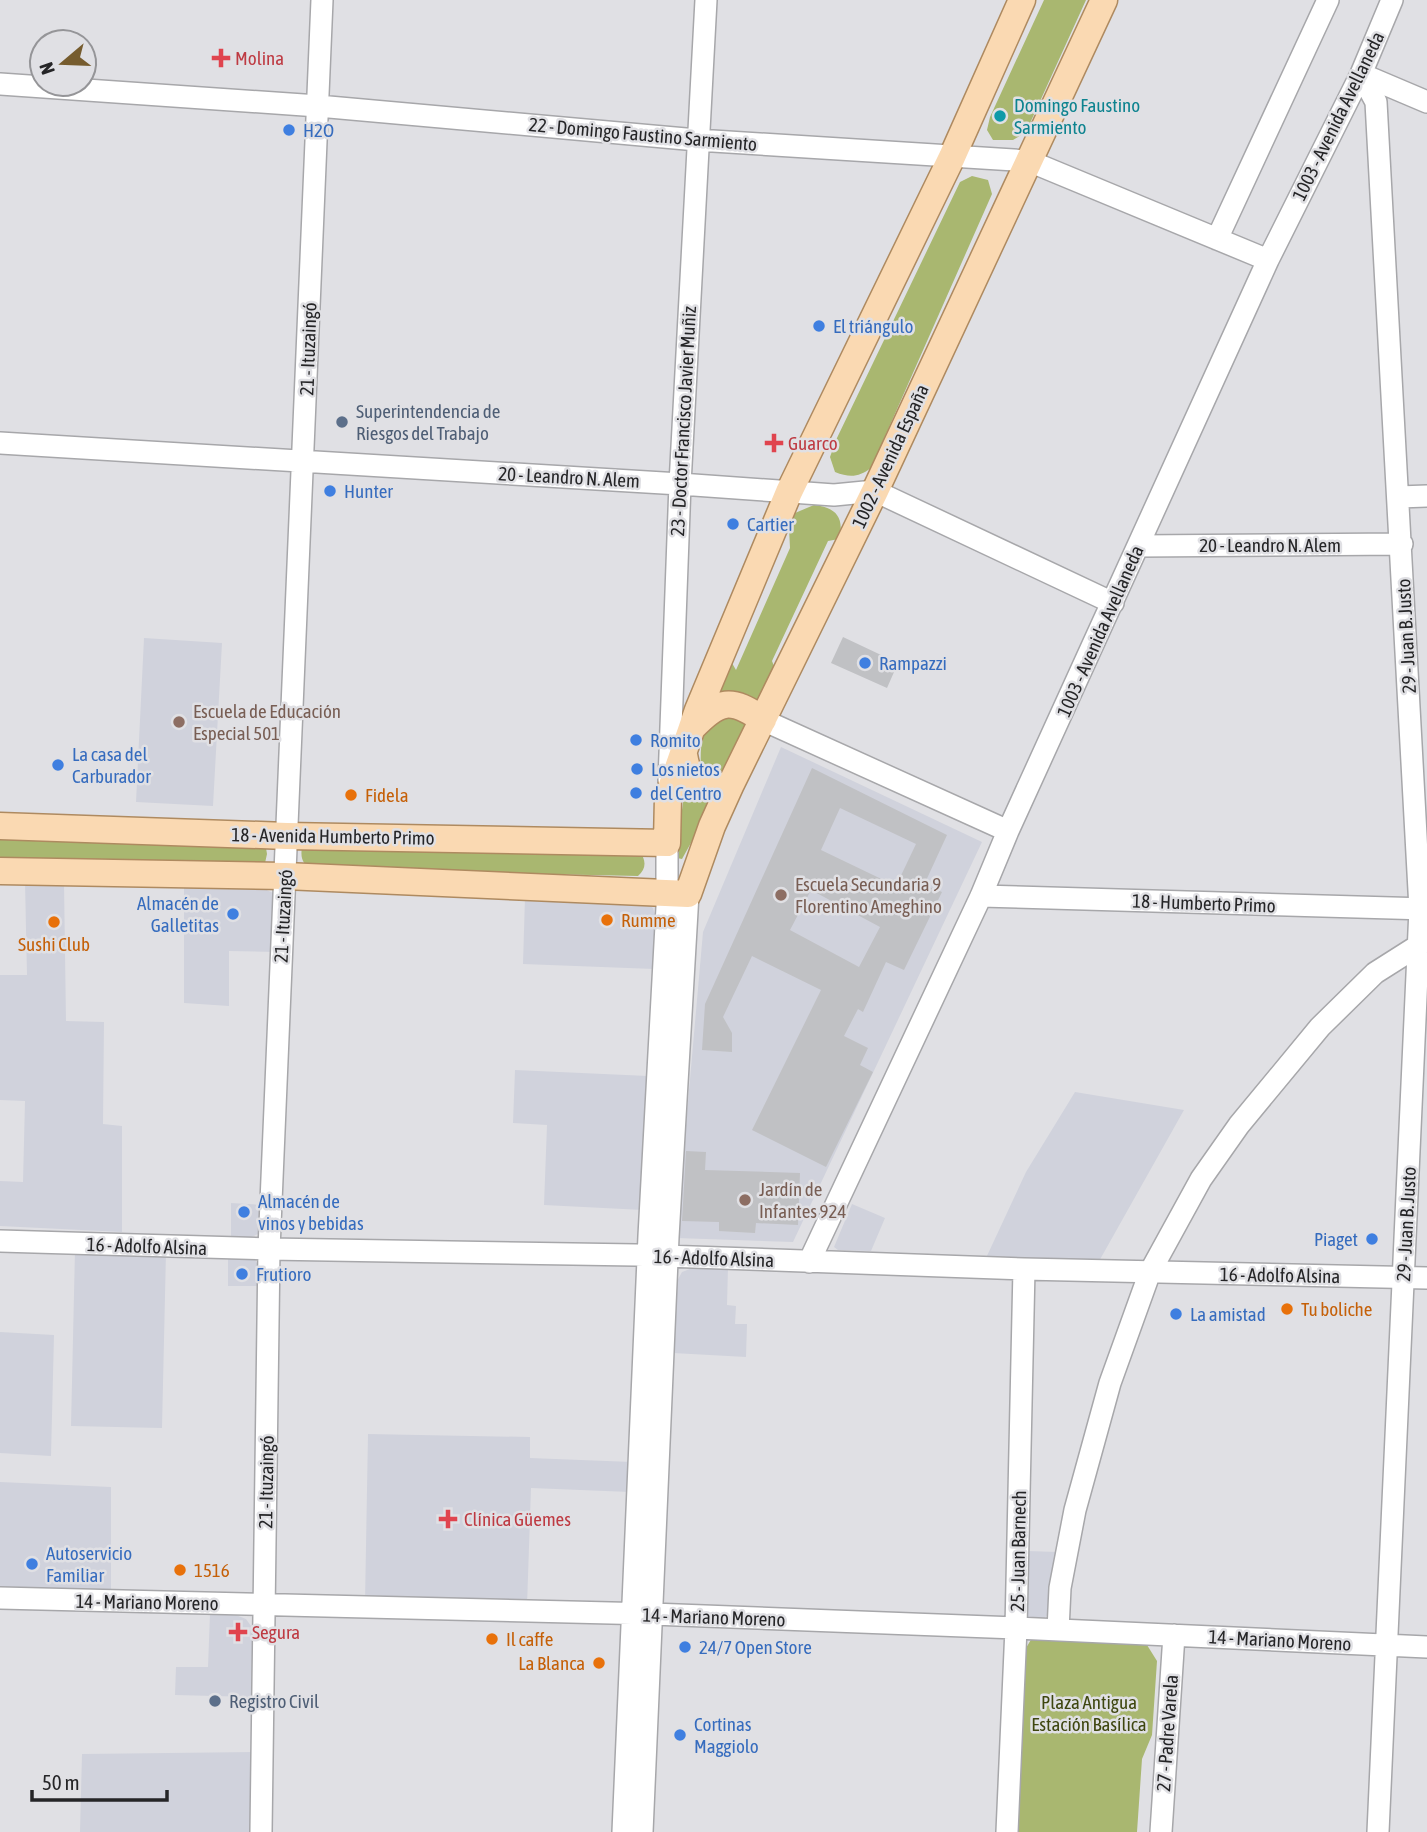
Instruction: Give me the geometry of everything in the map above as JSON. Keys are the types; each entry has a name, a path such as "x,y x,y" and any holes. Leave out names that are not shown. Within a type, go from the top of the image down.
{"main road":[{"path":"668,797 692,728 789,492 952,157 1022,0"},
{"name":"1002 - Avenida España","path":"677,893 874,491 1104,0"},
{"path":"692,728 709,710 721,704 739,707 763,720"},
{"path":"684,755 687,772 698,784 715,789 731,783"},
{"name":"23 - Doctor Francisco Javier Muñiz","path":"667,843 668,797"},
{"name":"18 - Avenida Humberto Primo","path":"0,826 287,836 667,843"},
{"path":"0,871 285,876 677,893"}],"street":[{"name":"21 - Ituzaingó","path":"261,1832 269,1249 322,0"},
{"name":"23 - Doctor Francisco Javier Muñiz","path":"668,797 680,484 706,0"},
{"path":"1217,239 1328,0"},
{"name":"1003 - Avenida Avellaneda","path":"809,1262 981,897 1008,831 1268,260 1361,74 1392,0"},
{"path":"1361,74 1427,102"},
{"name":"29 - Juan B. Justo","path":"1361,74 1376,102 1424,909 1385,1645 1378,1832"},
{"name":"22 - Domingo Faustino Sarmiento","path":"0,84 318,106 697,140 1029,161 1268,260"},
{"name":"20 - Leandro N. Alem","path":"0,443 834,495 874,491"},
{"path":"874,491 1113,603"},
{"path":"1399,498 1427,496"},
{"name":"20 - Leandro N. Alem","path":"1138,546 1402,544"},
{"path":"763,720 1008,831"},
{"path":"623,1832 642,1614 677,893 667,843"},
{"name":"18 - Humberto Primo","path":"981,897 1424,909"},
{"path":"1058,1630 1060,1588 1075,1510 1110,1383 1150,1272 1201,1179 1239,1125 1320,1027 1375,973 1423,942"},
{"name":"16 - Adolfo Alsina","path":"0,1241 1427,1278"},
{"name":"25 - Juan Barnech","path":"1007,1832 1016,1628 1024,1269"},
{"name":"14 - Mariano Moreno","path":"0,1598 642,1614 1427,1647"},
{"path":"642,1614 642,1832"},
{"name":"27 - Padre Varela","path":"1161,1832 1174,1635"}],"shaded area":[{"name":"Escuela de Educación Especial 501","path":"144,638 222,643 213,806 136,802"},
{"path":"781,747 982,842 793,1242 676,1238 703,932"},
{"path":"25,882 64,883 66,1021 104,1022 103,1124 122,1126 122,1232 0,1226 0,1181 23,1182 25,1101 0,1100 0,975 27,975"},
{"path":"184,885 258,886 273,893 276,899 276,952 229,951 229,1006 184,1003"},
{"path":"525,897 645,902 653,908 656,919 654,969 523,964"},
{"path":"515,1070 648,1076 643,1210 544,1205 547,1125 513,1123"},
{"path":"1075,1092 1184,1110 1098,1263 986,1258 1026,1172"},
{"path":"231,1203 264,1205 262,1229 258,1234 249,1238 231,1239"},
{"path":"852,1204 885,1218 871,1251 838,1250 834,1247"},
{"path":"75,1250 166,1252 162,1428 71,1426"},
{"path":"228,1257 253,1257 260,1268 260,1286 228,1286"},
{"path":"695,1267 728,1268 727,1305 736,1306 735,1324 747,1324 746,1357 673,1353 676,1283 682,1272"},
{"path":"0,1332 54,1335 51,1456 0,1453"},
{"name":"Clínica Güemes","path":"368,1434 530,1437 530,1458 632,1462 630,1492 531,1488 527,1606 365,1602"},
{"path":"0,1482 111,1487 111,1596 0,1592"},
{"path":"1026,1551 1059,1552 1051,1612 1042,1620 1028,1619 1024,1613"},
{"path":"210,1614 236,1615 246,1619 251,1626 254,1633 253,1697 175,1695 176,1667 208,1667"},
{"path":"254,1752 254,1832 80,1832 82,1754"}],"green space":[{"path":"1044,0 1086,0 1026,132 1013,140 993,140 987,130 990,117"},
{"path":"972,176 988,180 992,194 871,468 854,476 835,472 830,457 836,440 960,182"},
{"path":"814,505 828,508 837,514 841,531 839,539 828,541 772,661 779,679 765,703 710,700 729,658 736,670 790,548 789,528 795,513"},
{"path":"741,716 750,729 726,779 708,776 701,769 701,755 703,737 711,719"},
{"path":"686,782 716,798 682,859 677,858 676,852"},
{"path":"0,833 266,848 267,854 265,863 0,862"},
{"path":"302,847 639,850 644,864 638,876 315,869 303,861"},
{"name":"Plaza Antigua Estación Basílica","path":"1032,1638 1147,1645 1157,1661 1152,1735 1142,1759 1137,1832 1018,1832 1026,1648"}],"building":[{"name":"Rampazzi","path":"843,637 898,663 887,688 831,663"},
{"path":"812,768 947,835 924,885 942,892 904,970 886,962 863,1012 858,1009 844,1036 868,1048 860,1065 873,1072 826,1167 752,1130 821,990 752,956 723,1017 732,1033 732,1052 702,1050 705,1004","holes":["840,808 916,844 896,886 821,850","811,890 880,927 859,967 790,930"]},
{"path":"686,1151 706,1152 705,1170 800,1173 798,1225 756,1223 755,1233 719,1231 719,1222 682,1221"}],"place":[{"name":"Molina","path":"221,58"},
{"name":"Domingo Faustino Sarmiento","path":"1000,116"},
{"name":"H2O","path":"289,130"},
{"name":"El triángulo","path":"819,326"},
{"name":"Superintendencia de Riesgos del Trabajo","path":"342,422"},
{"name":"Guarco","path":"774,443"},
{"name":"Hunter","path":"330,491"},
{"name":"Cartier","path":"733,524"},
{"name":"Rampazzi","path":"865,663"},
{"name":"Escuela de Educación Especial 501","path":"179,722"},
{"name":"Romito","path":"636,740"},
{"name":"La casa del Carburador","path":"58,765"},
{"name":"Los nietos","path":"637,769"},
{"name":"del Centro","path":"636,793"},
{"name":"Fidela","path":"351,795"},
{"name":"Escuela Secundaria 9 Florentino Ameghino","path":"781,895"},
{"name":"Almacén de Galletitas","path":"233,914"},
{"name":"Rumme","path":"607,920"},
{"name":"Sushi Club","path":"54,922"},
{"name":"Jardín de Infantes 924","path":"745,1200"},
{"name":"Almacén de vinos y bebidas","path":"244,1212"},
{"name":"Piaget","path":"1372,1239"},
{"name":"Frutioro","path":"242,1274"},
{"name":"Tu boliche","path":"1287,1309"},
{"name":"La amistad","path":"1176,1314"},
{"name":"Clínica Güemes","path":"448,1519"},
{"name":"Autoservicio Familiar","path":"32,1564"},
{"name":"1516","path":"180,1570"},
{"name":"Segura","path":"238,1632"},
{"name":"Il caffe","path":"492,1639"},
{"name":"24/7 Open Store","path":"685,1647"},
{"name":"La Blanca","path":"599,1663"},
{"name":"Registro Civil","path":"215,1701"},
{"name":"Cortinas Maggiolo","path":"680,1735"}]}
